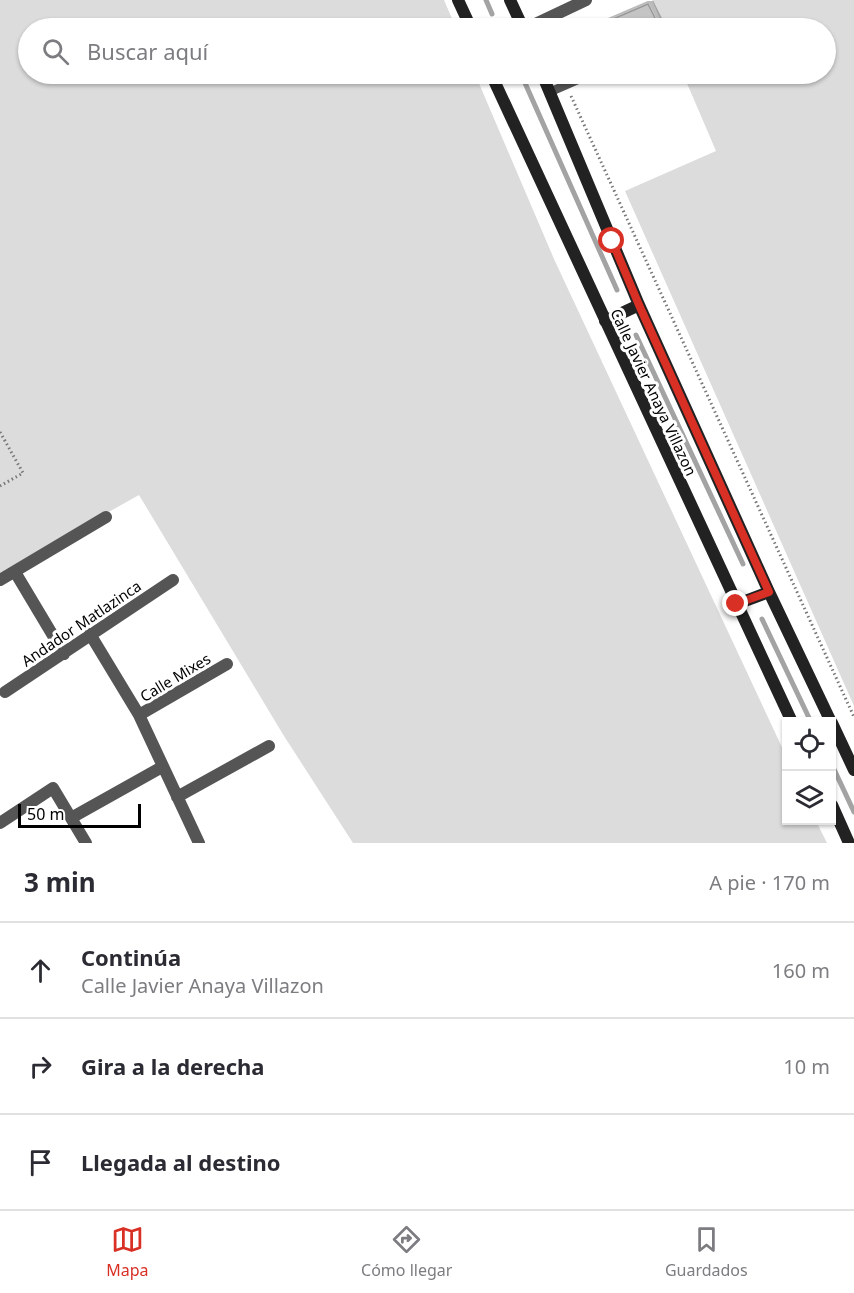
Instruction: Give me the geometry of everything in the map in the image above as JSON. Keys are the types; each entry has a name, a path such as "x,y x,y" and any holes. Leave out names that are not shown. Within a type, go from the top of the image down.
{"street":[{"path":"458,0 466,18"},
{"path":"510,0 520,18"},
{"path":"547,18 586,0"},
{"name":"Calle Javier Anaya Villazon","path":"496,84 790,717"},
{"name":"Calle Javier Anaya Villazon","path":"546,84 639,305 769,592 829,717"},
{"path":"605,321 639,305"},
{"path":"0,580 106,517"},
{"path":"15,572 64,654"},
{"name":"Andador Matlazinca","path":"5,692 173,580"},
{"path":"736,604 769,592"},
{"path":"90,634 139,715 199,843"},
{"name":"Calle Mixes","path":"139,715 226,664"},
{"name":"Calle Javier Anaya Villazon","path":"836,732 854,770"},
{"path":"177,797 269,746"},
{"path":"71,818 162,767"},
{"path":"0,823 54,788 86,843"},
{"path":"836,816 849,843"}],"lane":[{"path":"550,92 566,84"}],"path":[{"path":"566,84 854,717"},
{"path":"0,432 23,473 0,486"}],"shaded area":[{"path":"0,0 444,0 452,18 18,18 18,84 479,84 554,259 782,747 782,825 818,825 827,843 353,843 284,736 139,495 0,573"},
{"path":"652,0 854,0 854,706 625,191 716,151 687,84 836,84 836,18 660,18"}],"building":[{"path":"648,4 655,18 615,18"}],"waterway":[{"path":"486,0 492,14"},
{"path":"525,84 617,290"},
{"path":"636,335 743,564"},
{"path":"762,619 809,717"},
{"path":"835,771 854,812"}],"route":[{"path":"612,241 769,592 736,604"}]}
